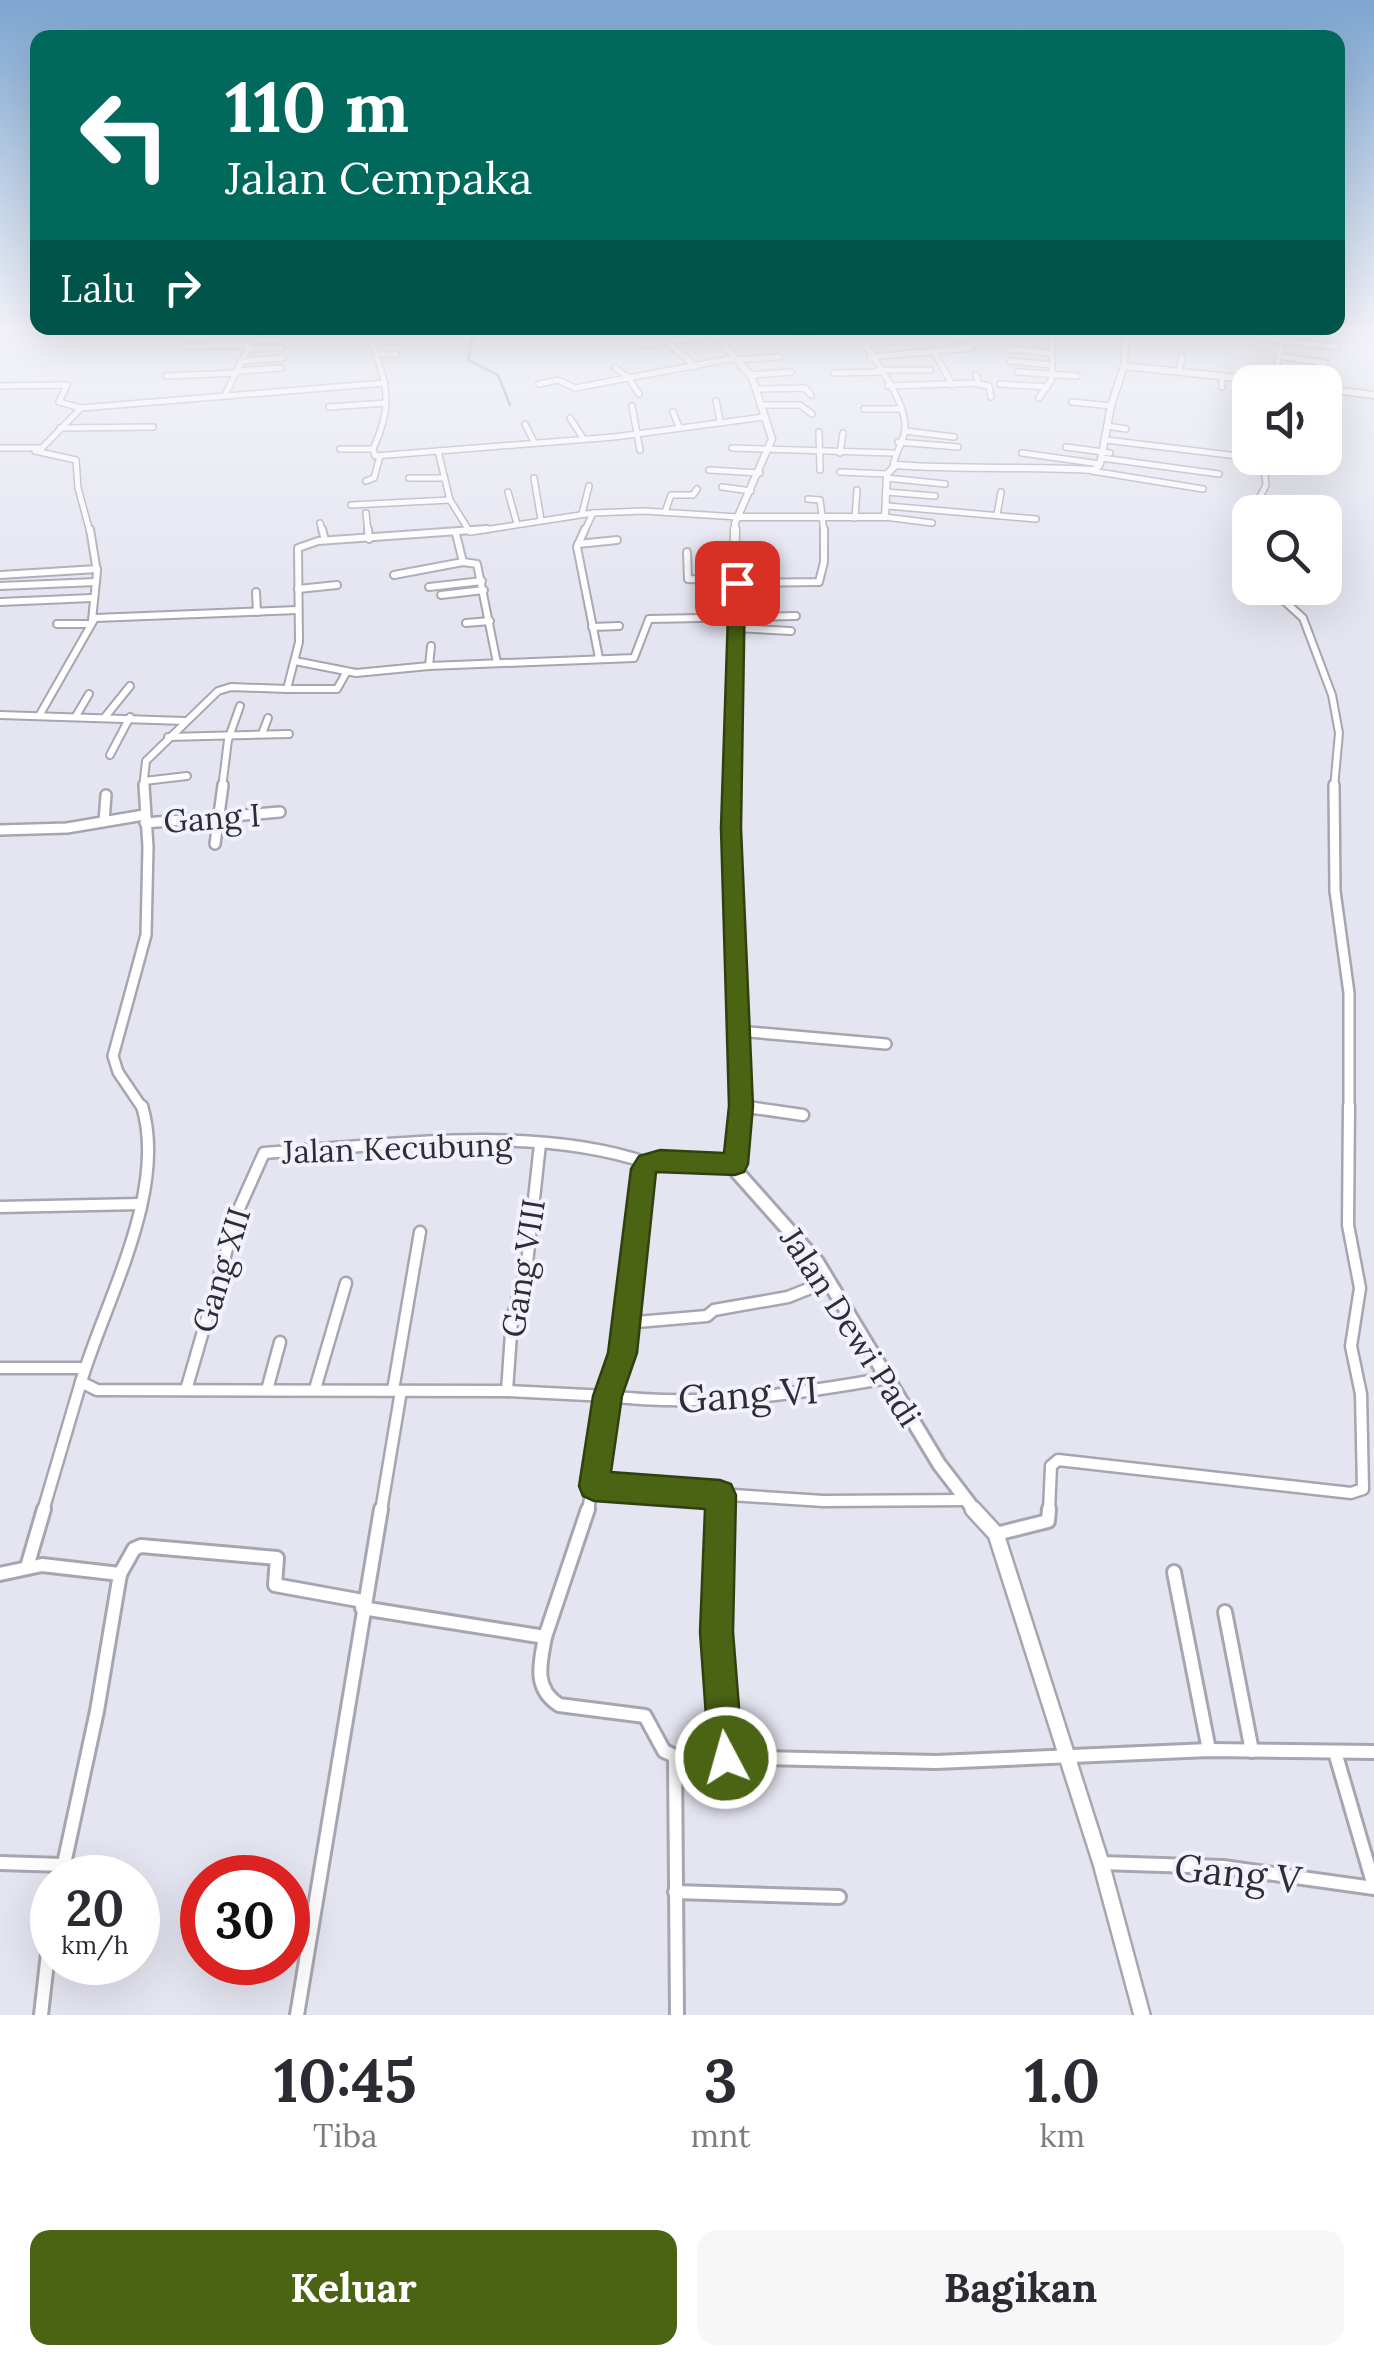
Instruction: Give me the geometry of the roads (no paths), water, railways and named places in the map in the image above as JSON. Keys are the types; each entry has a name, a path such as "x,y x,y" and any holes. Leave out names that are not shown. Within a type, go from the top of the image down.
{"street":[{"path":"32,451 44,447 68,420"},
{"path":"366,481 374,478 375,453 388,420"},
{"path":"571,420 582,438"},
{"path":"634,420 640,450"},
{"path":"676,420 679,427"},
{"path":"340,449 375,453 438,451 636,434 720,420"},
{"path":"734,433 735,420"},
{"path":"765,420 772,429 769,452 738,517 731,828 741,1106 735,1164 660,1160 648,1163 640,1178 622,1353 608,1396 594,1486 545,1637 540,1689 548,1700 559,1705 645,1716 664,1751 675,1756 936,1762 1209,1750 1374,1752"},
{"path":"885,517 887,476 905,431 903,420"},
{"path":"1092,471 1102,458 1108,420"},
{"path":"525,424 534,442"},
{"path":"60,428 153,426"},
{"path":"688,426 692,436"},
{"path":"1107,426 1126,428"},
{"path":"905,431 954,437"},
{"path":"819,432 820,470"},
{"path":"482,433 486,446"},
{"path":"840,453 843,434"},
{"path":"1106,440 1232,455"},
{"path":"898,442 958,448"},
{"path":"1066,447 1102,458 1218,474"},
{"path":"0,448 76,460 74,480 90,525 98,570 90,622 39,716"},
{"path":"732,448 893,453"},
{"path":"438,451 450,500 470,532"},
{"path":"1022,453 1162,461"},
{"path":"893,466 968,470 1022,466 1092,471 1203,489"},
{"path":"708,470 760,473"},
{"path":"840,472 945,484"},
{"path":"409,478 444,478"},
{"path":"534,478 541,520"},
{"path":"582,514 588,486"},
{"path":"722,486 751,491"},
{"path":"665,512 671,495 693,495 696,489"},
{"path":"855,518 857,490"},
{"path":"508,492 517,524"},
{"path":"886,492 935,496"},
{"path":"997,515 1001,492"},
{"path":"688,552 688,579 819,582 826,552 820,500 808,499"},
{"path":"351,505 450,500"},
{"path":"888,506 1036,519"},
{"path":"593,512 578,544 599,658"},
{"path":"287,688 301,618 297,610 298,548 325,540 456,534 593,512 885,517 932,523"},
{"path":"366,513 370,539"},
{"path":"320,524 325,540"},
{"path":"456,534 463,562"},
{"path":"578,544 617,540"},
{"path":"394,575 463,562 478,564 497,663"},
{"path":"0,575 98,570"},
{"path":"429,587 482,581"},
{"path":"0,586 96,582"},
{"path":"298,589 338,584"},
{"path":"441,595 484,590"},
{"path":"256,592 257,612"},
{"path":"0,602 92,598"},
{"path":"996,1534 1048,1521 1050,1466 1058,1460 1351,1493 1362,1489 1368,1410 1351,1346 1360,1288 1348,1226 1349,993 1335,891 1334,774 1339,733 1332,696 1303,618 1289,605"},
{"path":"57,624 297,610"},
{"path":"295,661 346,673 637,656 645,622 650,618 796,616"},
{"path":"466,624 490,621"},
{"path":"592,627 618,626"},
{"path":"736,628 791,630"},
{"path":"429,666 431,646"},
{"path":"26,1567 83,1375 140,1204 146,1169 145,1113 114,1070 112,1056 146,935 146,761 211,696 226,688 337,689 346,673"},
{"path":"104,717 130,686"},
{"path":"76,716 89,694"},
{"path":"215,844 222,818 227,736 240,706"},
{"path":"0,715 130,716 185,721"},
{"path":"110,755 130,716"},
{"path":"262,734 268,718"},
{"path":"168,737 289,734"},
{"path":"144,781 187,776"},
{"path":"104,821 106,795"},
{"name":"Gang I","path":"0,830 280,812"},
{"path":"738,1030 886,1044"},
{"path":"741,1106 803,1115"},
{"name":"Jalan Kecubung","path":"264,1154 472,1140 616,1152 648,1163"},
{"name":"Gang VIII","path":"507,1391 512,1319 526,1263 540,1144"},
{"name":"Gang XII","path":"186,1390 234,1224 256,1164 264,1154"},
{"name":"Jalan Dewi Padi","path":"735,1164 740,1179 788,1225 828,1281 965,1500 996,1534 1101,1863 1142,2015"},
{"path":"0,1207 140,1204"},
{"path":"296,2015 420,1232"},
{"path":"626,1323 697,1318 714,1310 788,1297 828,1281"},
{"path":"315,1390 346,1283"},
{"path":"267,1390 280,1342"},
{"path":"0,1368 83,1375 97,1390 507,1391 608,1396"},
{"name":"Gang VI","path":"608,1396 691,1402 755,1399 887,1378"},
{"path":"594,1486 822,1501 965,1500"},
{"path":"720,1495 716,1632 726,1758"},
{"path":"65,1855 97,1710 120,1574 134,1549 141,1546 277,1558 278,1587 545,1637"},
{"path":"0,1574 42,1564 120,1574"},
{"path":"1174,1572 1209,1750"},
{"path":"1225,1612 1252,1751"},
{"path":"1335,1752 1374,1887"},
{"path":"675,1756 677,2015"},
{"path":"0,1863 30,1867"},
{"name":"Gang V","path":"1101,1863 1223,1867 1374,1887"},
{"path":"675,1892 840,1897"},
{"path":"40,2015 44,1985"}]}
